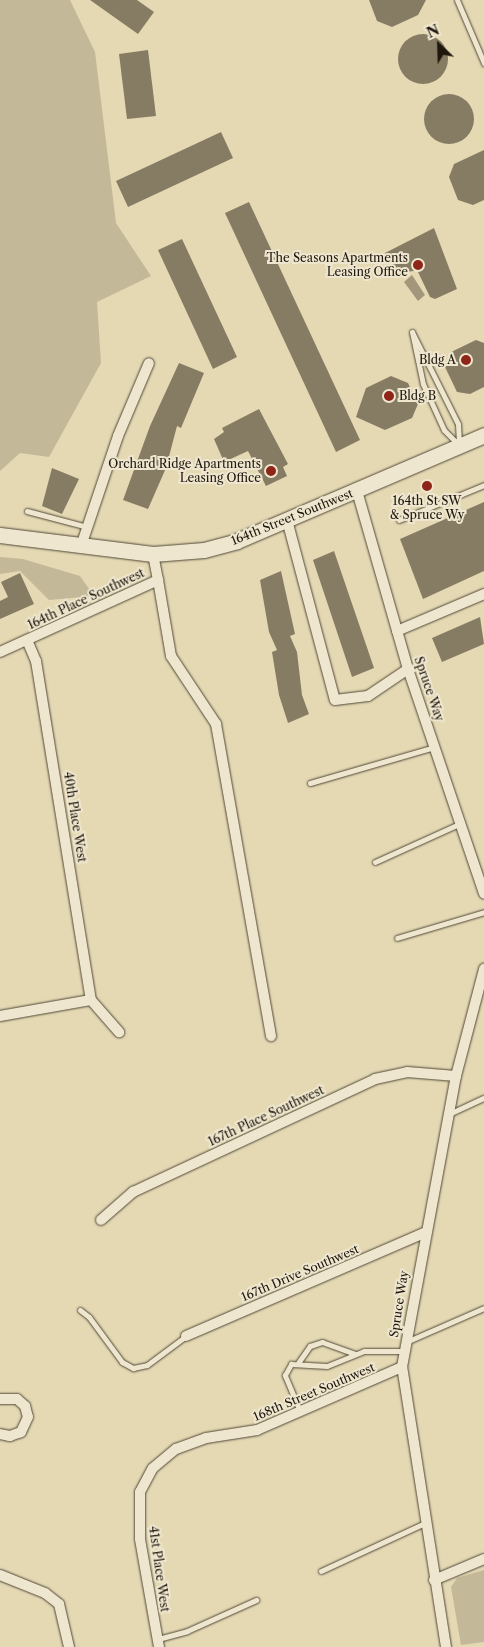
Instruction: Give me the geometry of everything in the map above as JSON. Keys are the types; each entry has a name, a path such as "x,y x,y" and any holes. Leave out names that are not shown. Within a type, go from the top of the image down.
{"main road":[{"name":"164th Street Southwest","path":"0,535 153,554 204,550 286,520 357,491 484,435"}],"street":[{"path":"81,546 118,436 149,362"},
{"name":"Spruce Way","path":"357,491 408,669 462,823 484,893"},
{"path":"286,520 335,700 368,696 408,669"},
{"name":"164th Place Southwest","path":"0,652 158,580 153,554"},
{"path":"158,580 171,656 216,724 271,1036"},
{"path":"397,631 484,594"},
{"name":"40th Place West","path":"28,640 37,670 92,1000"},
{"name":"Spruce Way","path":"446,1647 402,1368 424,1233 448,1114 484,969"},
{"path":"0,1016 92,1000 119,1032"},
{"name":"167th Place Southwest","path":"101,1220 132,1192 376,1079 407,1072 456,1076"},
{"name":"167th Drive Southwest","path":"186,1336 424,1233"},
{"name":"168th Street Southwest","path":"153,1468 176,1449 206,1438 257,1430 402,1368"},
{"path":"0,1399 17,1399 25,1406 28,1417 21,1432 10,1436 0,1434"},
{"name":"41st Place West","path":"153,1468 140,1492 140,1539 158,1643"},
{"path":"434,1580 484,1559"},
{"path":"0,1575 45,1594 59,1604 69,1647"}],"lane":[{"path":"457,0 484,63"},
{"path":"412,332 458,424 459,445 444,430 423,384 412,332"},
{"path":"399,520 484,485"},
{"path":"27,511 88,527"},
{"path":"310,783 436,747"},
{"path":"375,862 462,823"},
{"path":"397,938 484,912"},
{"path":"448,1114 484,1098"},
{"path":"300,1412 285,1375 286,1367 298,1363 327,1366 355,1354 405,1346 484,1308"},
{"path":"80,1310 89,1317 122,1362 133,1368 147,1365 186,1336"},
{"path":"298,1363 310,1346 322,1342 355,1354"},
{"path":"321,1571 425,1523"},
{"path":"158,1643 256,1600"}],"shaded area":[{"path":"0,0 70,0 95,52 116,223 151,276 97,302 101,363 49,457 20,453 0,471"},
{"path":"412,275 425,295 418,301 404,282"},
{"path":"0,557 23,559 80,576 94,596 49,600 20,571 0,574"},
{"path":"484,1570 484,1642 461,1645 451,1587 457,1578"}],"building":[{"path":"90,0 137,0 154,12 138,34"},
{"path":"369,0 426,0 418,15 392,27 377,21"},
{"path":"418,34 428,34 441,41 448,54 448,64 441,77 428,84 418,84 409,80 402,73 398,64 398,54 402,45 409,38"},
{"path":"148,50 156,116 127,119 119,54"},
{"path":"444,94 454,94 467,101 474,114 474,124 467,137 454,144 444,144 435,140 428,133 424,124 424,114 428,105 435,98"},
{"path":"221,132 233,158 128,207 116,181"},
{"path":"484,150 484,200 473,205 458,200 449,177 454,164"},
{"path":"249,202 360,440 336,452 225,213"},
{"name":"The Seasons Apartments Leasing Office","path":"434,228 457,289 435,299 430,297 417,270 395,275 385,253"},
{"path":"182,239 237,357 213,369 158,250"},
{"name":"Bldg A","path":"476,340 484,343 484,387 470,394 457,392 445,367 451,352"},
{"path":"179,363 204,373 181,428 177,426 166,468 148,509 123,500 150,426"},
{"name":"Bldg B","path":"391,376 408,383 418,404 412,418 385,430 356,417 366,388"},
{"path":"259,409 288,464 283,467 287,476 266,486 248,451 224,462 214,439 224,432 222,428"},
{"path":"52,468 79,479 62,514 42,506"},
{"path":"484,502 484,571 423,599 400,539"},
{"path":"334,551 374,668 352,677 313,560"},
{"path":"281,571 295,634 290,636 297,652 302,695 309,714 288,723 279,695 272,652 277,650 269,632 260,580"},
{"path":"20,573 34,604 0,619 0,601 8,597 1,582"},
{"path":"480,617 484,644 442,662 432,638"}],"place":[{"name":"The Seasons Apartments Leasing Office","path":"418,265"},
{"name":"Bldg A","path":"466,360"},
{"name":"Bldg B","path":"389,396"},
{"name":"Orchard Ridge Apartments Leasing Office","path":"271,471"},
{"name":"164th St SW & Spruce Wy","path":"427,486"}]}
